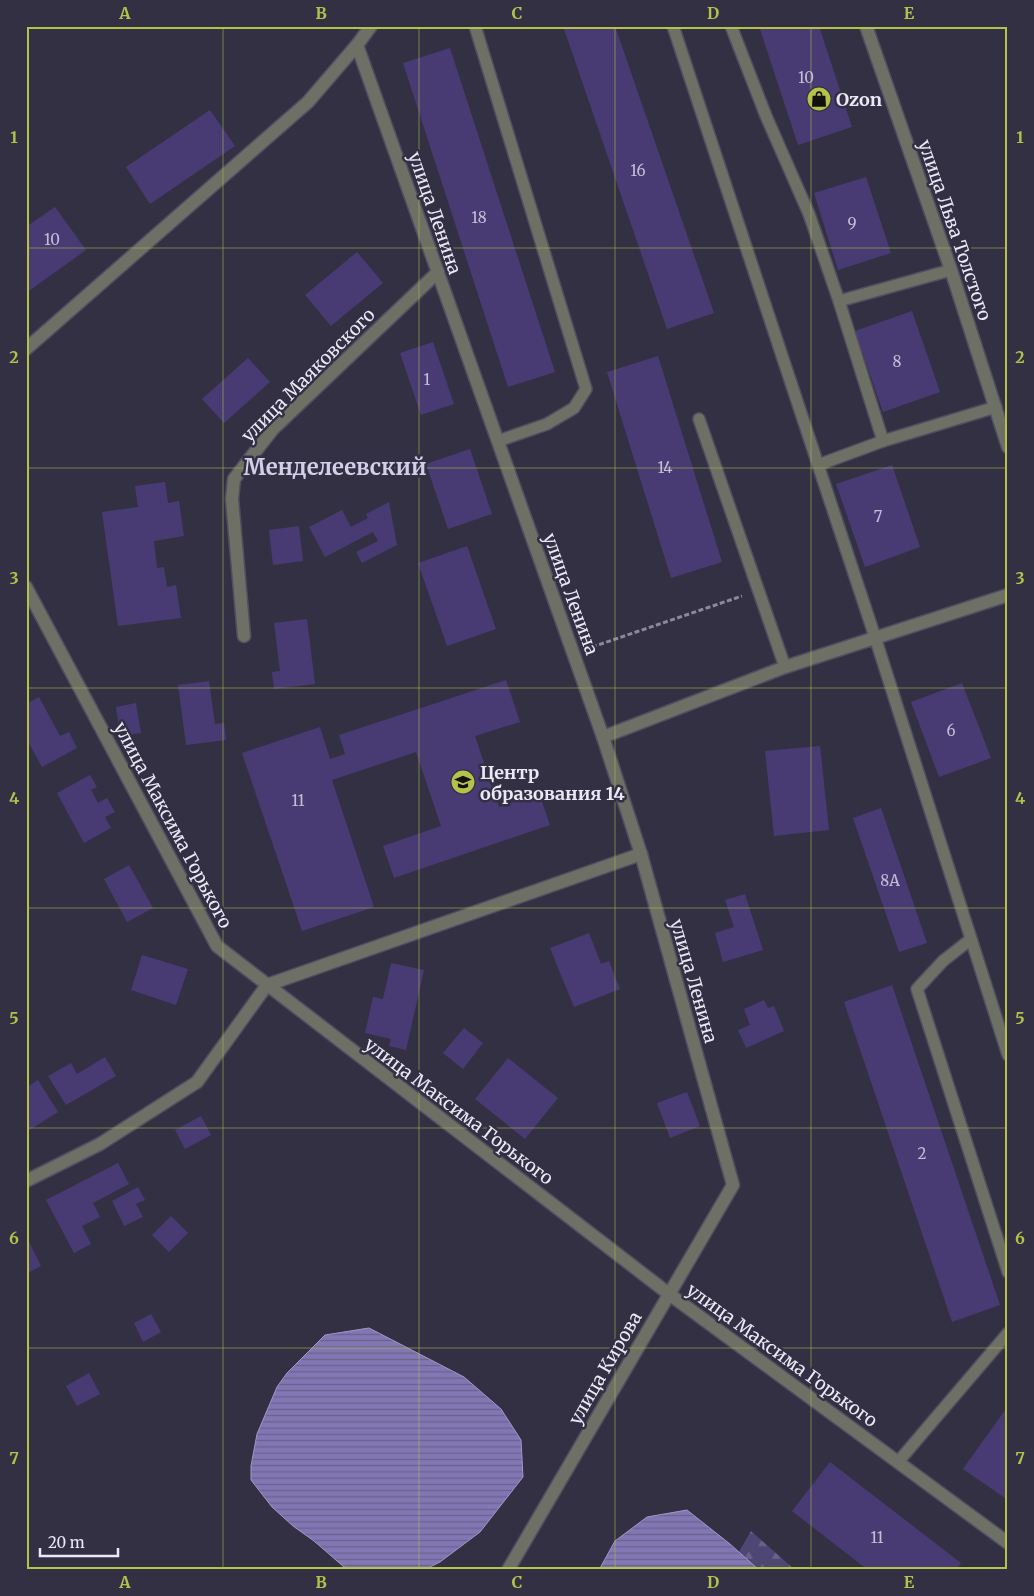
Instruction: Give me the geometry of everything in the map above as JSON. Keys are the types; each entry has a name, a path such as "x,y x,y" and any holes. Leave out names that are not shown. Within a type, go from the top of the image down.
{"street":[{"path":"26,349 308,102 371,26"},
{"name":"улица Льва Толстого","path":"866,26 951,270 1008,446"},
{"name":"улица Ленина","path":"357,45 603,738 641,854 734,1185"},
{"name":"улица Маяковского","path":"244,636 232,499 234,479 273,429 438,272"},
{"name":"улица Максима Горького","path":"26,587 217,946 669,1294 1008,1544"},
{"path":"603,738 785,667 1008,595"},
{"path":"26,1181 100,1144 197,1082 267,985 641,854"},
{"name":"улица Кирова","path":"508,1570 734,1185"}],"lane":[{"path":"475,26 586,389 574,408 547,424 498,441"},
{"path":"673,26 875,637 1008,1054"},
{"path":"731,26 766,116 809,214 839,301 883,441"},
{"path":"839,301 951,270"},
{"path":"818,465 883,441 996,408"},
{"path":"699,419 785,667"},
{"path":"971,939 943,961 917,989 1008,1272"},
{"path":"898,1462 1008,1332"}],"path":[{"path":"574,654 759,590"}],"green space":[{"path":"751,1531 795,1570 739,1570 732,1564"}],"shaded area":[{"path":"369,1328 464,1377 501,1409 521,1440 523,1477 480,1532 440,1562 424,1570 355,1570 344,1567 272,1507 251,1480 251,1466 257,1434 277,1387 287,1373 325,1335"},
{"path":"687,1510 759,1570 599,1570 615,1541 647,1517"}],"building":[{"path":"563,26 615,26 714,313 667,329"},
{"path":"759,26 819,26 852,127 798,145"},
{"path":"450,48 555,372 508,387 403,63"},
{"path":"210,110 235,146 150,204 126,167"},
{"path":"866,177 891,253 838,270 814,193"},
{"path":"55,207 86,250 26,293 26,227"},
{"path":"357,252 383,283 331,326 305,295"},
{"path":"912,311 940,392 883,412 855,331"},
{"path":"433,342 454,404 421,415 400,353"},
{"path":"658,356 722,562 671,578 607,372"},
{"path":"248,358 270,382 224,423 202,399"},
{"path":"470,449 492,514 448,529 426,464"},
{"path":"892,465 920,547 865,567 836,484"},
{"path":"165,482 168,503 179,501 184,536 154,541 157,568 164,567 167,587 176,585 181,618 118,626 102,512 138,507 135,486"},
{"path":"389,502 397,545 362,563 356,552 378,541 373,532 325,557 309,527 342,510 351,527 368,518 366,514"},
{"path":"299,526 303,561 273,565 269,530"},
{"path":"467,546 496,629 447,646 418,563"},
{"path":"307,619 315,684 274,689 272,672 280,671 274,623"},
{"path":"506,680 520,722 475,736 499,807 539,793 550,825 394,878 383,846 441,826 416,752 332,780 374,907 302,931 242,753 320,727 330,759 345,754 339,735"},
{"path":"209,681 215,724 224,723 226,740 186,745 178,685"},
{"path":"962,683 991,758 939,777 911,702"},
{"path":"39,697 60,736 69,732 77,748 42,767 26,738 26,704"},
{"path":"136,703 141,733 120,736 116,707"},
{"path":"820,746 829,830 774,836 765,751"},
{"path":"90,775 97,787 91,790 98,803 107,798 115,812 105,817 111,828 84,843 57,793"},
{"path":"881,808 927,943 899,952 853,818"},
{"path":"129,865 153,908 127,922 104,879"},
{"path":"745,894 763,950 723,962 715,933 734,927 725,900"},
{"path":"589,933 601,964 609,961 620,989 574,1007 550,948"},
{"path":"142,955 188,969 176,1005 131,990"},
{"path":"391,963 424,970 406,1050 389,1046 391,1039 365,1033 373,997 383,999"},
{"path":"892,985 1000,1305 952,1322 844,1002"},
{"path":"764,1000 768,1008 774,1006 784,1031 746,1048 738,1030 750,1025 744,1009"},
{"path":"464,1028 483,1043 463,1069 443,1053"},
{"path":"105,1057 116,1076 66,1105 48,1076 71,1063 77,1074"},
{"path":"508,1058 558,1098 525,1139 475,1099"},
{"path":"38,1080 58,1112 26,1132 26,1088"},
{"path":"687,1092 700,1126 670,1138 657,1103"},
{"path":"201,1116 211,1135 185,1149 175,1130"},
{"path":"118,1163 129,1184 93,1203 100,1217 82,1226 91,1244 74,1253 46,1200"},
{"path":"138,1187 145,1200 136,1204 143,1217 124,1226 112,1201"},
{"path":"171,1216 188,1233 169,1252 152,1235"},
{"path":"26,1236 41,1266 26,1274"},
{"path":"151,1314 161,1332 143,1342 134,1323"},
{"path":"89,1373 100,1394 77,1406 66,1386"},
{"path":"1008,1406 1008,1500 963,1469"},
{"path":"830,1462 961,1563 956,1570 868,1570 792,1511"}],"place":[{"name":"Ozon","path":"819,99"},
{"name":"Центр образования 14","path":"463,782"}],"district":[{"name":"Менделеевский","path":"335,467"}]}
